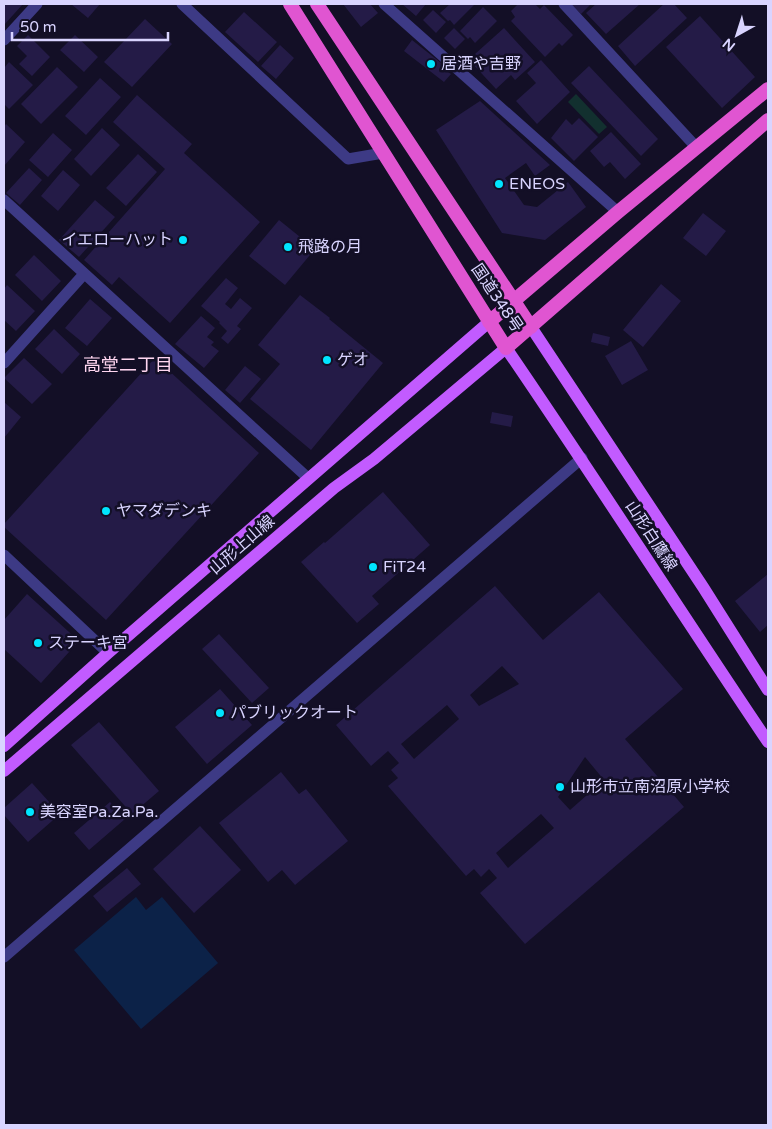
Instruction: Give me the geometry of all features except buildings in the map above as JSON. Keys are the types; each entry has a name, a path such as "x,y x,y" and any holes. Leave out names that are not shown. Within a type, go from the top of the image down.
{"highway":[{"name":"国道348号","path":"290,4 506,348 768,120"},
{"name":"国道348号","path":"316,4 514,300 768,89"},
{"path":"489,322 514,300 531,327"}],"main road":[{"name":"山形上山線","path":"4,746 308,478 489,322"},
{"name":"山形白鷹線","path":"531,327 698,579 768,690"},
{"name":"山形白鷹線","path":"506,348 582,458 768,742"},
{"name":"山形上山線","path":"4,772 334,488 374,459 506,348"}],"lane":[{"path":"4,40 37,4"},
{"path":"182,4 348,159 383,153"},
{"path":"384,4 618,212"},
{"path":"564,4 698,148"},
{"path":"4,200 308,478"},
{"path":"4,363 84,274"},
{"path":"4,957 582,458"},
{"path":"4,555 108,653"}],"green space":[{"path":"576,94 607,127 599,134 568,102"}],"water":[{"path":"136,897 146,910 162,897 218,963 141,1029 74,950"}],"place":[{"name":"居酒や吉野","path":"431,64"},
{"name":"ENEOS","path":"499,184"},
{"name":"イエローハット","path":"183,240"},
{"name":"飛路の月","path":"288,247"},
{"name":"ゲオ","path":"327,360"},
{"name":"ヤマダデンキ","path":"106,511"},
{"name":"FiT24","path":"373,567"},
{"name":"ステーキ宮","path":"38,643"},
{"name":"パブリックオート","path":"220,713"},
{"name":"山形市立南沼原小学校","path":"560,787"},
{"name":"美容室Pa.Za.Pa.","path":"30,812"}],"district":[{"name":"高堂二丁目","path":"128,365"}]}
